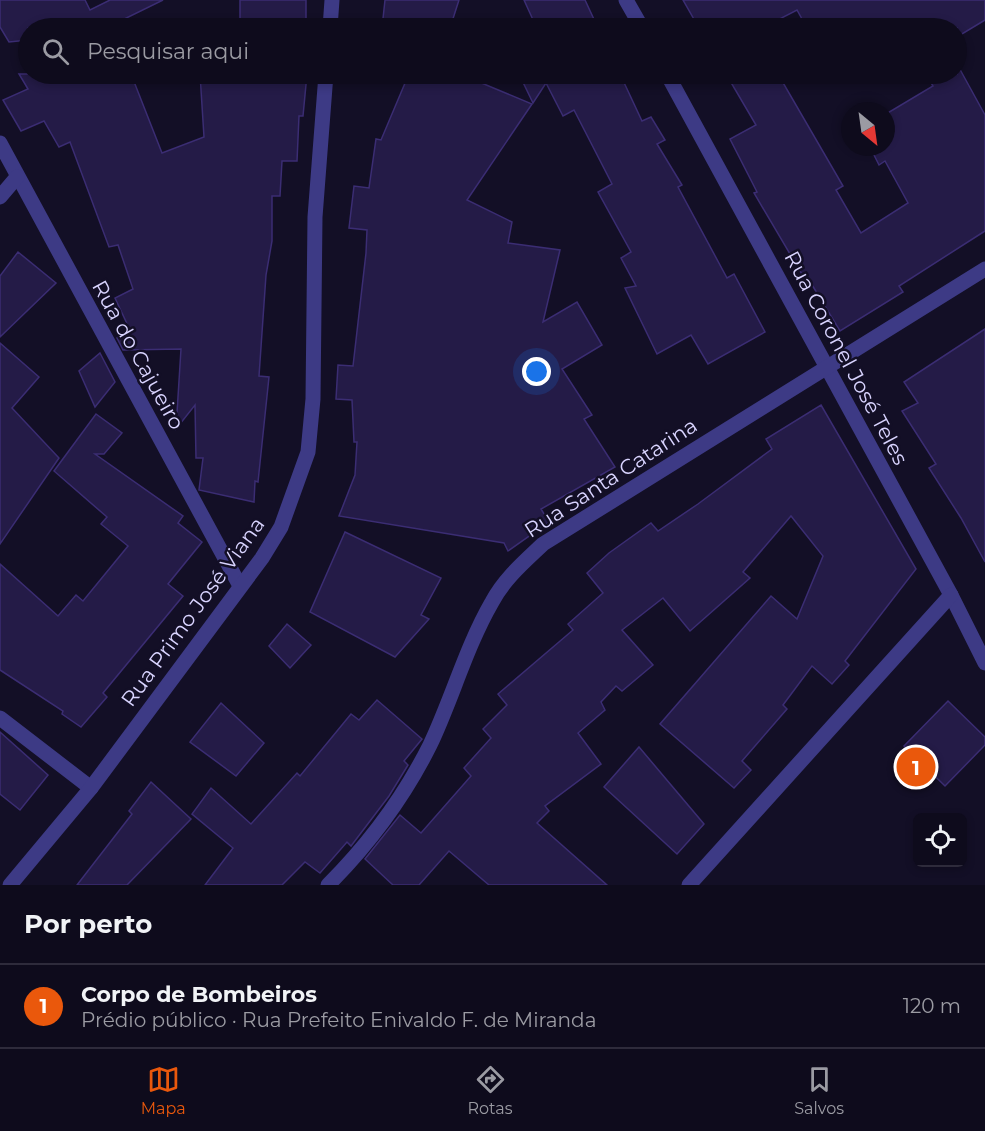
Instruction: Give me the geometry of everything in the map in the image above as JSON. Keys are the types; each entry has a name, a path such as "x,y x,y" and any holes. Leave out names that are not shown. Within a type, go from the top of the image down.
{"street":[{"path":"331,18 332,0"},
{"path":"626,0 636,18"},
{"name":"Rua Primo José Viana","path":"10,885 91,788 262,558 281,527 308,452 314,399 315,217 325,84"},
{"name":"Rua Coronel José Teles","path":"672,84 951,595 985,663"},
{"name":"Rua do Cajueiro","path":"0,143 240,586"},
{"path":"0,197 17,177"},
{"name":"Rua Santa Catarina","path":"330,884 369,842 402,793 429,746 491,602 508,578 552,538 985,269"},
{"path":"689,885 951,595"},
{"path":"0,718 91,788"}],"building":[{"path":"0,0 85,0 90,10 110,0 163,0 126,18 18,18 18,41 9,42 0,27"},
{"path":"240,0 306,0 306,18 240,18"},
{"path":"385,0 459,0 453,18 383,18"},
{"path":"524,0 585,0 593,18 532,18"},
{"path":"683,0 985,0 985,20 967,31 967,18 801,18 797,10 781,18 693,18"},
{"path":"967,82 985,115 985,231 899,286 903,292 840,331 806,275 803,276 754,193 757,192 730,139 756,125 732,84 784,84 843,186 836,190 861,233 908,203 885,161 879,165 874,156 895,156 895,109 933,86 932,84"},
{"path":"25,84 135,84 162,153 204,137 201,84 306,84 303,116 299,116 297,161 282,161 280,196 272,196 272,241 266,275 259,376 269,377 254,502 199,490 203,458 196,458 195,405 176,429 181,349 123,350 117,338 129,328 115,298 133,289 118,245 109,247 70,142 59,147 44,121 21,131 3,100 28,89"},
{"path":"405,84 484,84 532,104 467,200 512,222 508,243 560,250 543,322 577,302 602,345 562,369 592,415 584,419 615,467 541,509 549,522 508,551 504,543 339,516 355,475 357,442 354,442 352,400 336,399 338,365 353,366 367,230 349,228 354,186 369,188 376,139 381,140"},
{"path":"524,84 545,84 533,103"},
{"path":"547,84 625,84 642,121 651,117 665,140 657,144 682,185 678,187 727,278 734,274 765,332 708,364 691,335 657,354 625,288 636,286 621,258 631,252 598,192 612,184 574,110 563,116"},
{"path":"18,252 56,283 0,337 0,276"},
{"path":"985,329 985,562 961,518 929,468 936,464 902,411 918,403 904,382"},
{"path":"0,343 39,377 12,408 59,458 0,544"},
{"path":"100,353 115,382 95,407 79,371"},
{"path":"821,405 916,569 845,661 849,665 832,684 812,666 783,705 787,709 742,761 751,770 734,788 660,724 771,596 797,619 823,556 791,516 743,572 750,578 690,631 663,598 622,630 653,665 622,691 616,686 601,702 605,710 578,733 601,764 545,806 549,811 537,823 607,885 489,885 449,851 419,885 393,885 365,859 400,815 421,833 471,776 464,768 491,738 483,729 507,705 498,694 573,630 568,624 603,593 587,573 609,553 651,523 658,531 698,504 772,449 766,439"},
{"path":"96,414 122,433 104,454 95,454 183,516 178,523 202,542 168,584 183,596 103,693 107,697 81,727 62,714 63,711 0,670 0,564 58,616 76,595 83,601 128,546 101,524 107,517 54,471"},
{"path":"345,532 441,578 421,615 429,619 395,657 310,612"},
{"path":"287,624 311,645 290,668 269,646"},
{"path":"377,700 422,739 404,761 408,765 389,796 351,846 347,842 320,873 305,862 282,885 205,885 233,848 192,814 211,788 251,824 297,773 300,776 351,714 359,720"},
{"path":"948,701 985,737 985,745 945,786 904,746"},
{"path":"221,703 264,743 236,776 190,742"},
{"path":"0,732 48,775 20,810 0,794"},
{"path":"639,747 704,824 677,854 604,787"},
{"path":"151,782 191,819 127,885 77,885 132,814 129,811"}],"place":[{"name":"Corpo de Bombeiros","path":"916,767"}]}
